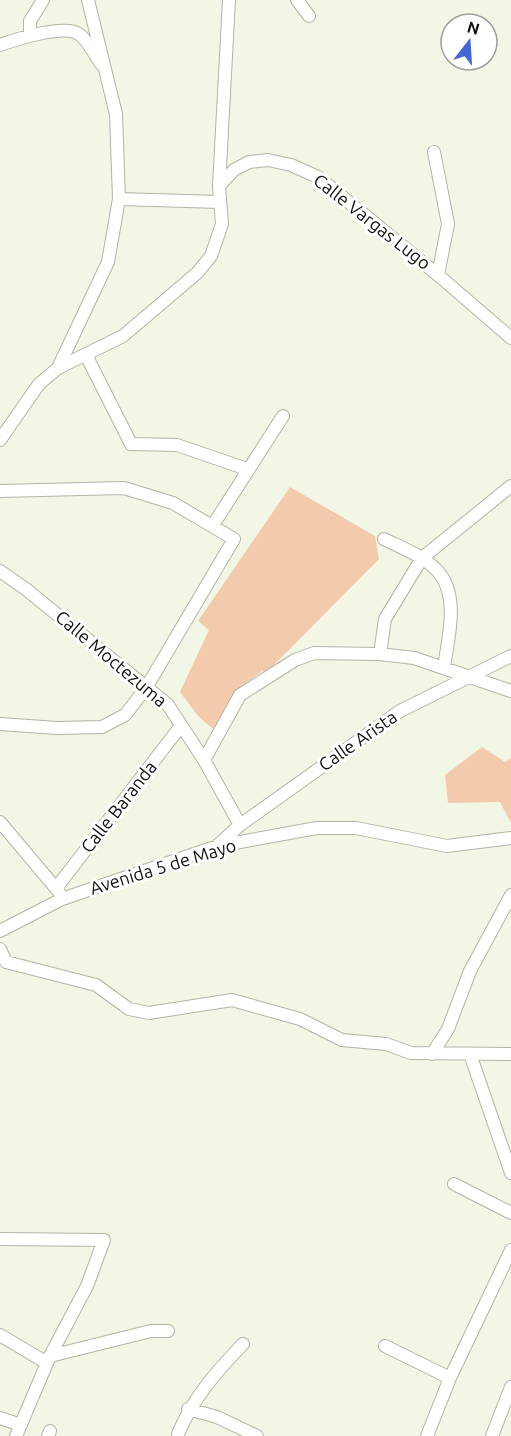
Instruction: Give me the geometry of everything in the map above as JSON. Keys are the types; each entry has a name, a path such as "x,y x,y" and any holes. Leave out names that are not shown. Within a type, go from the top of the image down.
{"street":[{"path":"30,34 30,21 44,0"},
{"path":"58,368 108,262 119,199 116,114 88,0"},
{"path":"0,440 39,384 58,368 123,336 197,273 211,256 222,224 219,186 229,0"},
{"path":"297,0 309,16"},
{"path":"0,45 30,34 72,31 81,35 106,71"},
{"path":"434,152 448,224 438,275"},
{"name":"Calle Vargas Lugo","path":"219,186 234,170 249,162 268,160 291,165 318,177 511,338"},
{"path":"119,199 220,202"},
{"path":"86,355 131,444 177,444 247,470"},
{"path":"213,525 283,416"},
{"path":"380,654 385,619 422,558 511,486"},
{"path":"0,491 124,488 173,504 234,539 146,688 124,716 102,728 0,724"},
{"path":"384,539 422,558 441,574 448,593 451,620 444,667"},
{"name":"Calle Moctezuma","path":"0,572 27,590 168,705 180,727 204,760 240,825"},
{"path":"204,760 240,695 295,660 314,653 380,654 414,658 511,691"},
{"name":"Calle Arista","path":"218,846 240,825 400,711 511,656"},
{"name":"Calle Baranda","path":"59,893 180,727"},
{"path":"0,822 59,893"},
{"name":"Avenida 5 de Mayo","path":"0,931 59,893 218,846 317,828 357,828 447,846 511,838"},
{"path":"432,1054 448,1029 471,970 511,895"},
{"path":"0,949 6,962 96,985 129,1009 149,1013 232,1000 300,1018 342,1040 386,1044 411,1053 511,1054"},
{"path":"470,1054 511,1170"},
{"path":"454,1184 511,1213"},
{"path":"0,1239 104,1240 87,1286 48,1359 18,1430 0,1418"},
{"path":"427,1436 450,1378 506,1276 511,1250"},
{"path":"0,1335 48,1359 151,1331 168,1331"},
{"path":"175,1435 188,1409 211,1377 243,1344"},
{"path":"385,1346 450,1378"},
{"path":"492,1436 511,1387"},
{"path":"188,1409 218,1417 255,1435"}],"shaded area":[{"path":"290,487 375,536 379,559 266,673 262,671 234,692 213,729 198,716 180,692 209,630 198,621"},
{"path":"482,747 505,762 511,758 511,823 500,802 448,803 445,775"}]}
